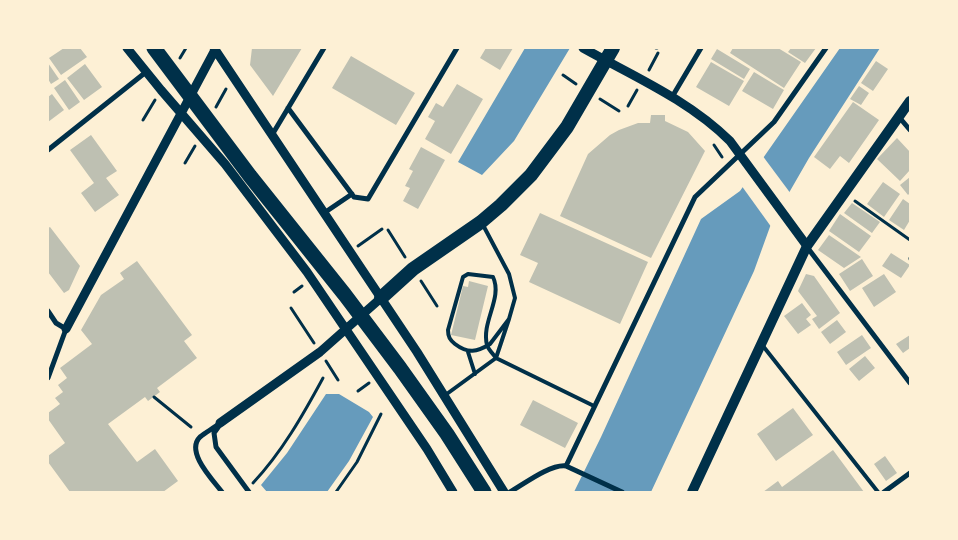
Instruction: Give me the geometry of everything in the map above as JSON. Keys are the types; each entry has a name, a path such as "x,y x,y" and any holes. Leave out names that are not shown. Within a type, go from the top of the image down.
{"highway":[{"path":"154,48 250,176 339,287 400,368 447,434 484,492"},
{"path":"381,298 413,270 481,222 531,175 567,127 613,48"}],"main road":[{"path":"692,492 807,246 910,101"}],"street":[{"path":"127,48 225,164 308,272 427,449 453,492"},
{"path":"48,378 66,329 215,48 381,298 504,492"},
{"path":"272,135 324,48"},
{"path":"288,108 354,197 368,199 457,48"},
{"path":"583,48 672,97 717,128 730,141 910,383"},
{"path":"672,97 700,48"},
{"path":"566,466 695,197 774,122 826,48"},
{"path":"48,150 146,72"},
{"path":"899,117 910,130"},
{"path":"324,213 352,194"},
{"path":"222,492 198,460 196,446 199,438 320,352 381,298"},
{"path":"48,311 56,323 66,329"},
{"path":"220,423 214,433 216,447 248,491"},
{"path":"510,492 551,468 566,466 622,492"},
{"path":"884,492 910,473"}],"lane":[{"path":"444,396 496,358 510,319 515,298 509,274 481,222"},
{"path":"510,319 487,346 478,351 468,352 450,340 448,330 460,280 468,274 492,277 496,283 496,291 486,335 487,346 496,358 594,406"},
{"path":"761,344 878,492"},
{"path":"468,352 475,374"}],"path":[{"path":"844,194 910,240"},
{"path":"248,491 288,440 323,378"},
{"path":"154,397 191,427"},
{"path":"336,492 357,462 381,414"}],"water":[{"path":"525,48 570,48 514,141 482,175 458,162"},
{"path":"840,48 880,48 809,158 771,224 754,271 651,492 574,492 701,219 740,191"},
{"path":"326,394 339,394 369,412 373,417 349,461 327,492 267,492 261,485 287,453"}],"pier":[{"path":"762,155 791,194 772,228 741,185"}],"building":[{"path":"64,48 80,48 87,57 61,75 49,58"},
{"path":"252,48 302,48 273,96 250,65"},
{"path":"486,48 513,48 500,70 480,58"},
{"path":"733,48 778,48 801,62 784,88 730,53"},
{"path":"791,48 816,48 805,63 788,52"},
{"path":"717,49 750,69 744,79 711,59"},
{"path":"351,56 415,93 396,125 332,88"},
{"path":"876,61 888,69 873,91 861,83"},
{"path":"711,62 744,81 729,106 696,87"},
{"path":"48,63 59,79 51,84 48,79"},
{"path":"85,64 102,87 84,100 67,78"},
{"path":"754,72 784,90 773,109 742,91"},
{"path":"65,80 80,102 69,110 54,88"},
{"path":"457,84 483,99 451,154 425,139 435,121 428,117 436,103 443,107"},
{"path":"859,86 869,93 861,105 850,99"},
{"path":"52,94 64,110 48,122 48,97"},
{"path":"853,102 879,120 849,163 840,156 830,169 814,157"},
{"path":"651,115 665,115 665,121 688,132 705,151 651,258 560,216 588,154 610,135 619,130 638,123 650,123"},
{"path":"91,135 117,171 106,178 119,195 95,212 81,193 94,183 70,150"},
{"path":"897,138 910,152 910,170 900,181 877,159"},
{"path":"421,147 445,160 418,209 403,201 410,188 405,186 413,171 409,169"},
{"path":"910,177 910,193 908,195 900,185"},
{"path":"883,182 900,194 884,217 867,204"},
{"path":"903,199 910,204 910,220 904,230 889,220"},
{"path":"852,203 880,222 872,233 844,213"},
{"path":"540,213 648,262 620,324 529,282 538,263 520,255"},
{"path":"840,214 871,236 859,252 829,231"},
{"path":"50,227 80,266 69,290 64,293 48,272 48,228"},
{"path":"829,235 861,257 844,268 818,250"},
{"path":"891,253 910,265 901,278 882,266"},
{"path":"862,259 873,276 850,291 839,274"},
{"path":"137,261 192,335 184,341 197,358 157,388 160,392 148,401 145,397 108,424 137,462 155,449 178,481 163,492 70,492 48,462 48,456 65,443 48,419 48,413 60,404 55,398 63,392 58,385 67,378 60,368 92,344 81,330 101,295 124,279 120,273"},
{"path":"806,274 814,276 840,313 819,329 812,319 817,316 798,291"},
{"path":"884,274 896,292 874,307 862,288"},
{"path":"469,281 488,286 475,340 451,335 463,286 468,287"},
{"path":"802,303 811,315 806,319 811,325 798,334 784,316"},
{"path":"837,320 846,332 830,344 821,332"},
{"path":"862,335 871,348 846,365 837,352"},
{"path":"910,335 910,348 903,353 896,344"},
{"path":"865,356 875,368 859,381 849,369"},
{"path":"533,400 578,423 565,448 520,425"},
{"path":"793,408 813,435 776,461 757,434"},
{"path":"833,450 864,492 763,492 778,481 782,487"},
{"path":"885,456 897,473 886,481 874,464"}]}
